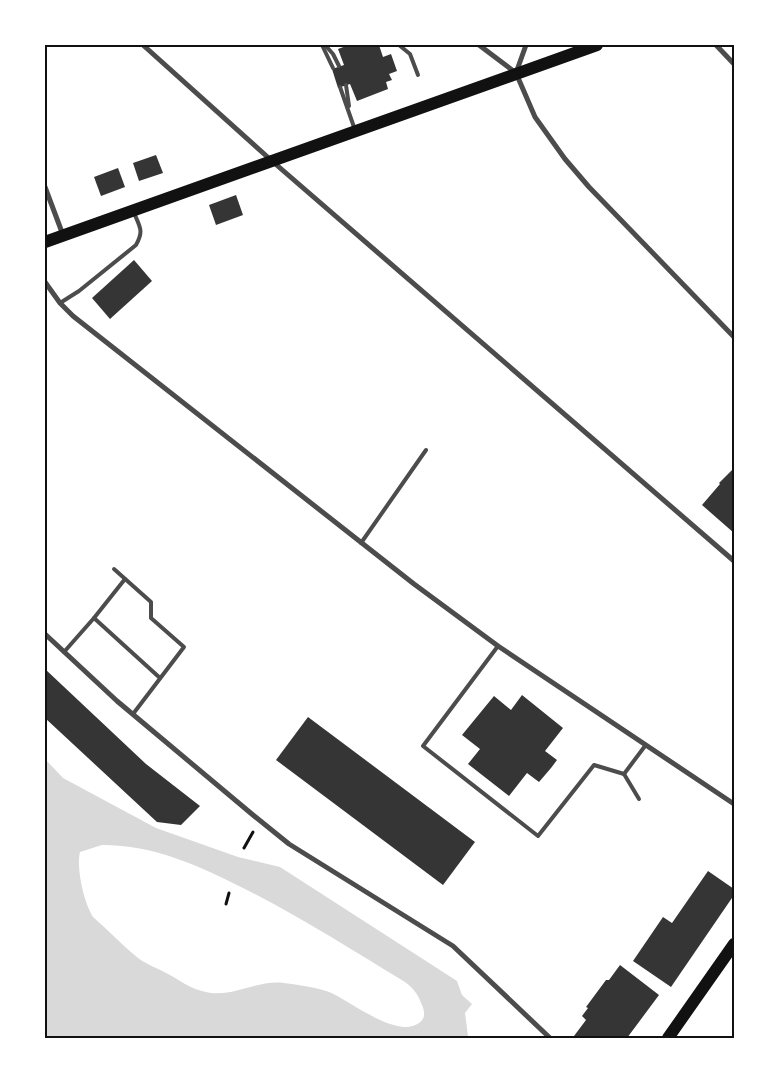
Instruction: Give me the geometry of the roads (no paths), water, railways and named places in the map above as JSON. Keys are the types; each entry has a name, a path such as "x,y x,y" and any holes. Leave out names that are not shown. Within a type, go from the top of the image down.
{"main road":[{"path":"45,242 597,45"},
{"path":"668,1038 734,944"}],"street":[{"path":"143,45 272,161 734,561"},
{"path":"479,45 516,73 535,117 565,159 589,187 734,337"},
{"path":"516,73 526,45"},
{"path":"716,45 734,64"},
{"path":"45,187 63,235"},
{"path":"45,282 60,303 73,316 361,543 498,646 734,804"},
{"path":"45,634 133,714 253,816 290,844 452,946 550,1038"}],"lane":[{"path":"323,45 333,54 339,66"},
{"path":"323,45 333,68"},
{"path":"400,45 410,54 418,75"},
{"path":"346,85 349,111"},
{"path":"340,87 355,130"},
{"path":"60,303 130,252 136,245 142,229 133,211"},
{"path":"361,543 426,450"},
{"path":"114,569 151,602 151,618 184,647 133,714"},
{"path":"64,652 125,579"},
{"path":"94,618 160,678"},
{"path":"498,646 423,746 538,836 594,765 624,774 639,799"},
{"path":"624,774 645,746"}]}
